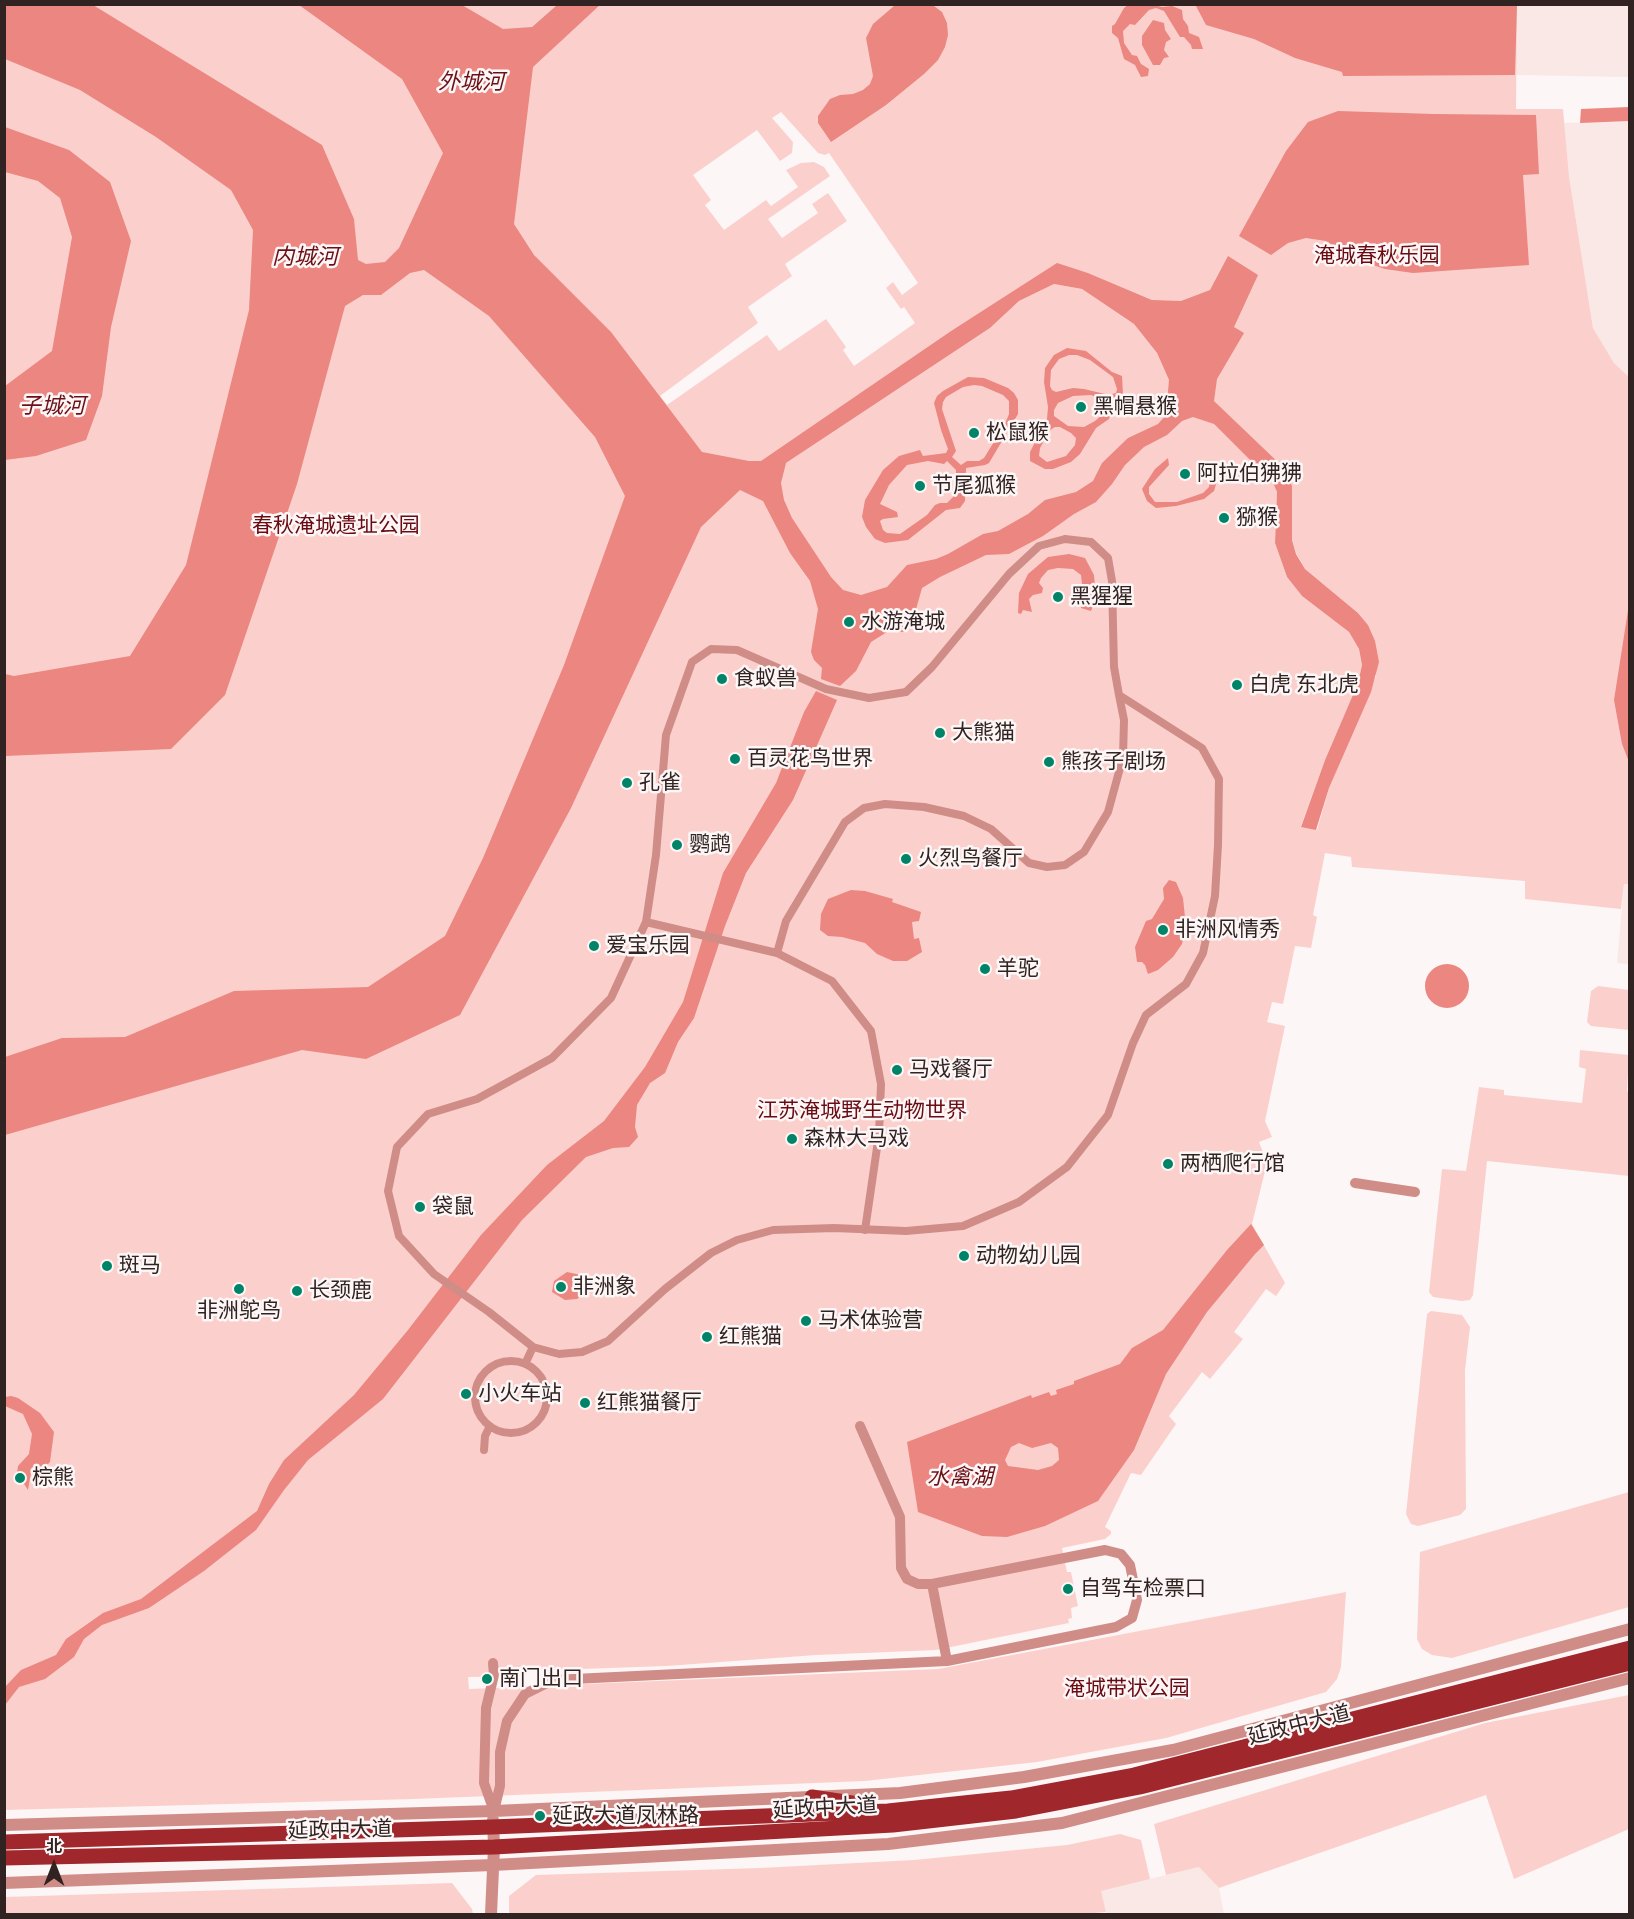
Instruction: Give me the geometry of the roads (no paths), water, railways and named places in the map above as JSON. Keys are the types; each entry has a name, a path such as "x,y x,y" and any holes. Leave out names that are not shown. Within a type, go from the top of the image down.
{"main road":[{"name":"延政中大道","path":"4,1842 492,1827 894,1810 1011,1798 1134,1775 1629,1648"},
{"name":"延政中大道","path":"4,1858 494,1847 893,1825 1016,1811 1140,1787 1629,1663"},
{"path":"812,1797 894,1810"}],"street":[{"path":"777,952 786,921 845,822 864,808 885,804 924,807 964,816 991,829 1029,863 1047,867 1065,865 1084,852 1108,812 1123,757 1124,720 1119,695 1114,667 1112,581 1108,558 1091,542 1065,539 1039,546 1009,574 932,667 906,692 869,698 837,691 737,650 711,650 692,663 666,735 656,855 646,922 611,998 552,1058 477,1099 428,1114 397,1147 388,1191 399,1236 434,1274 489,1312 533,1347 559,1354 582,1352 608,1341 665,1289 711,1253 737,1240 773,1230 834,1228 906,1231 963,1226 1019,1202 1066,1167 1108,1115 1133,1043 1146,1015 1186,984 1203,952 1215,896 1219,779 1202,748 1119,695"},
{"path":"646,922 777,952 832,981 871,1031 881,1084 880,1124 865,1230"},
{"path":"1354,1183 1415,1192"},
{"path":"525,1364 533,1347"},
{"path":"507,1361 525,1364 539,1374 545,1385 547,1397 540,1419 531,1427 520,1432 509,1433 490,1426 479,1416 475,1405 474,1392 478,1381 485,1371 495,1364 507,1361"},
{"path":"484,1450 485,1436 490,1426"},
{"path":"491,1914 494,1847 492,1827 500,1786 500,1752 507,1721 525,1694 553,1680 947,1661 1116,1627 1132,1618 1137,1600 1130,1565 1121,1554 1105,1550 932,1584 918,1584 908,1579 901,1568 900,1517 860,1426"},
{"path":"932,1584 947,1661"},
{"path":"4,1825 494,1811 900,1793 1024,1777 1173,1750 1629,1629"},
{"path":"493,1663 494,1675 486,1708 484,1783 494,1811"},
{"path":"4,1882 493,1865 888,1844 1062,1823 1629,1678"}],"water":[{"path":"5,4 93,5 322,145 354,219 358,260 366,264 385,262 399,248 443,153 402,79 299,5 462,5 503,29 532,27 557,5 600,5 533,67 514,224 534,255 611,332 702,452 749,461 761,461 951,331 1057,263 1088,273 1152,300 1181,301 1210,290 1228,256 1258,275 1234,327 1244,333 1217,379 1214,401 1283,467 1292,486 1292,540 1296,554 1305,569 1358,613 1368,625 1375,641 1379,662 1371,692 1329,788 1316,830 1301,827 1325,760 1358,683 1362,665 1359,649 1349,632 1302,596 1287,577 1275,543 1277,492 1273,483 1214,424 1193,417 1182,421 1167,435 1144,447 1125,465 1096,502 1043,536 1009,554 986,555 922,588 913,620 903,632 887,632 871,642 856,671 840,686 821,679 822,668 814,660 811,652 818,609 810,581 790,553 763,501 740,490 701,527 571,808 460,1015 366,1059 302,1050 5,1135 5,1057 62,1038 125,1037 234,991 368,987 445,936 483,858 564,665 625,496 595,437 489,316 424,270 410,273 381,295 363,295 345,306 297,484 225,695 171,749 5,756 5,674 14,676 130,656 186,565 249,310 253,230 231,190 156,137 80,90 5,59","holes":["1054,284 1082,289 1134,324 1157,353 1169,380 1166,415 1158,424 1128,438 1102,463 1093,481 1076,492 1045,500 1028,514 998,531 983,534 948,554 907,565 887,587 861,595 843,590 831,577 792,518 784,500 781,483 786,463 990,328 1019,301"]},
{"path":"1128,5 1172,6 1182,10 1189,33 1199,37 1203,49 1192,49 1184,37 1180,37 1164,11 1156,8 1149,10 1135,25 1130,24 1123,31 1124,43 1132,55 1137,56 1141,64 1149,69 1148,76 1141,77 1135,65 1124,59 1118,38 1112,33 1112,26"},
{"path":"1192,5 1517,5 1515,75 1343,76 1342,72 1295,58 1254,39 1206,25 1196,6"},
{"path":"894,6 934,6 942,12 947,23 948,35 945,47 938,60 924,74 886,105 831,142 818,123 818,116 830,99 853,94 870,84 873,76 866,38 873,24"},
{"path":"1153,20 1164,23 1165,30 1171,39 1166,42 1164,50 1169,57 1164,58 1160,65 1153,65 1142,45 1142,36"},
{"path":"1629,107 1629,121 1580,123 1581,109"},
{"path":"1338,111 1536,115 1539,174 1523,175 1529,265 1413,273 1385,269 1355,259 1326,241 1306,238 1288,243 1271,255 1239,236 1286,151 1308,122"},
{"name":"子城河","path":"5,127 69,150 110,182 131,241 111,327 102,396 86,440 36,456 5,460 5,386 52,351 72,237 60,198 38,181 5,172"},
{"path":"1067,348 1086,351 1112,372 1122,376 1123,395 1116,400 1109,419 1096,428 1080,454 1071,462 1053,469 1045,469 1030,461 1030,452 1047,419 1045,368 1054,355","holes":["1077,355 1090,360 1113,377 1116,393 1109,395 1073,388 1056,392 1052,390 1051,370 1059,359","1091,395 1102,400 1106,407 1103,414 1084,427 1068,426 1054,416 1054,410 1058,403 1073,396","1060,427 1076,438 1075,445 1066,456 1047,462 1039,456 1040,448 1050,430"]},
{"path":"968,377 984,378 1014,393 1018,400 1018,414 989,463 966,468 965,501 960,508 946,510 908,540 885,543 875,539 862,517 865,500 883,470 899,456 920,450 923,456 946,453 948,449 934,403 943,391","holes":["974,385 1003,395 1009,401 1009,414 984,458 979,461 967,461 961,465 952,457 956,451 942,409 943,402 946,397 963,387","928,461 944,464 947,461 956,470 955,495 947,503 935,505 927,515 900,534 887,533 883,530 880,521 898,517 897,512 880,504 889,485 907,465"]},
{"path":"1168,458 1169,465 1149,487 1149,494 1155,502 1177,502 1203,493 1209,487 1211,463 1215,463 1219,474 1214,491 1204,499 1156,508 1147,501 1142,489 1155,469"},
{"path":"1069,554 1085,558 1094,575 1096,598 1091,611 1081,608 1083,593 1081,575 1073,569 1058,568 1048,570 1041,578 1039,583 1043,588 1042,593 1033,595 1029,599 1032,612 1023,610 1021,614 1018,613 1019,593 1028,574 1048,557"},
{"path":"1629,604 1629,762 1622,744 1614,700"},
{"path":"816,691 837,700 793,800 746,873 725,926 694,1018 678,1042 665,1073 650,1083 637,1105 635,1127 638,1137 629,1147 613,1148 586,1157 522,1220 383,1399 308,1460 256,1530 204,1571 149,1608 102,1625 84,1639 74,1657 45,1679 19,1687 5,1705 5,1687 21,1670 56,1655 66,1639 103,1613 141,1599 257,1511 269,1484 284,1460 354,1395 408,1330 481,1235 547,1165 604,1121 645,1067 683,1002 723,873 776,783 804,712"},
{"path":"1169,880 1176,882 1183,898 1186,927 1182,944 1173,957 1158,970 1148,974 1145,965 1137,962 1135,947 1146,921 1152,919 1164,899 1163,888"},
{"path":"851,890 865,891 893,899 892,902 921,912 919,921 912,922 914,939 919,938 922,952 907,961 893,961 877,954 865,943 828,936 820,930 821,914 828,899"},
{"path":"1447,964 1463,970 1469,986 1463,1002 1447,1008 1431,1002 1425,986 1431,970"},
{"name":"水禽湖","path":"1251,1224 1264,1245 1207,1312 1166,1374 1134,1450 1098,1501 1045,1526 1007,1537 982,1536 918,1512 907,1442 1031,1395 1032,1398 1049,1392 1051,1396 1057,1394 1056,1390 1074,1384 1074,1381 1120,1364 1132,1348 1163,1330 1227,1250","holes":["1019,1443 1032,1448 1051,1443 1058,1448 1059,1460 1052,1466 1038,1470 1008,1466 1005,1460 1011,1447"]},
{"path":"567,1272 581,1275 589,1284 586,1292 577,1299 565,1300 552,1292 554,1281"},
{"path":"5,1397 18,1398 40,1413 54,1432 50,1462 44,1468 32,1467 28,1490 17,1473 18,1466 29,1454 32,1434 23,1414 5,1406"}],"place":[{"name":"黑帽悬猴","path":"1081,407"},
{"name":"松鼠猴","path":"974,433"},
{"name":"阿拉伯狒狒","path":"1185,474"},
{"name":"节尾狐猴","path":"920,486"},
{"name":"猕猴","path":"1224,518"},
{"name":"黑猩猩","path":"1058,597"},
{"name":"水游淹城","path":"849,622"},
{"name":"食蚁兽","path":"722,679"},
{"name":"白虎 东北虎","path":"1237,685"},
{"name":"大熊猫","path":"940,733"},
{"name":"百灵花鸟世界","path":"735,759"},
{"name":"熊孩子剧场","path":"1049,762"},
{"name":"孔雀","path":"627,783"},
{"name":"鹦鹉","path":"677,845"},
{"name":"火烈鸟餐厅","path":"906,859"},
{"name":"非洲风情秀","path":"1163,930"},
{"name":"爱宝乐园","path":"594,946"},
{"name":"羊驼","path":"985,969"},
{"name":"马戏餐厅","path":"897,1070"},
{"name":"森林大马戏","path":"792,1139"},
{"name":"两栖爬行馆","path":"1168,1164"},
{"name":"袋鼠","path":"420,1207"},
{"name":"动物幼儿园","path":"964,1256"},
{"name":"斑马","path":"107,1266"},
{"name":"非洲象","path":"561,1287"},
{"name":"非洲鸵鸟","path":"239,1289"},
{"name":"长颈鹿","path":"297,1291"},
{"name":"马术体验营","path":"806,1321"},
{"name":"红熊猫","path":"707,1337"},
{"name":"小火车站","path":"466,1394"},
{"name":"红熊猫餐厅","path":"585,1403"},
{"name":"棕熊","path":"20,1478"},
{"name":"自驾车检票口","path":"1068,1589"},
{"name":"南门出口","path":"487,1679"},
{"name":"延政大道凤林路","path":"540,1816"}],"water label":[{"name":"外城河","path":"471,82"},
{"name":"内城河","path":"305,257"}],"park label":[{"name":"淹城春秋乐园","path":"1377,256"},
{"name":"春秋淹城遗址公园","path":"336,526"},
{"name":"江苏淹城野生动物世界","path":"862,1111"},
{"name":"淹城带状公园","path":"1127,1689"}]}
